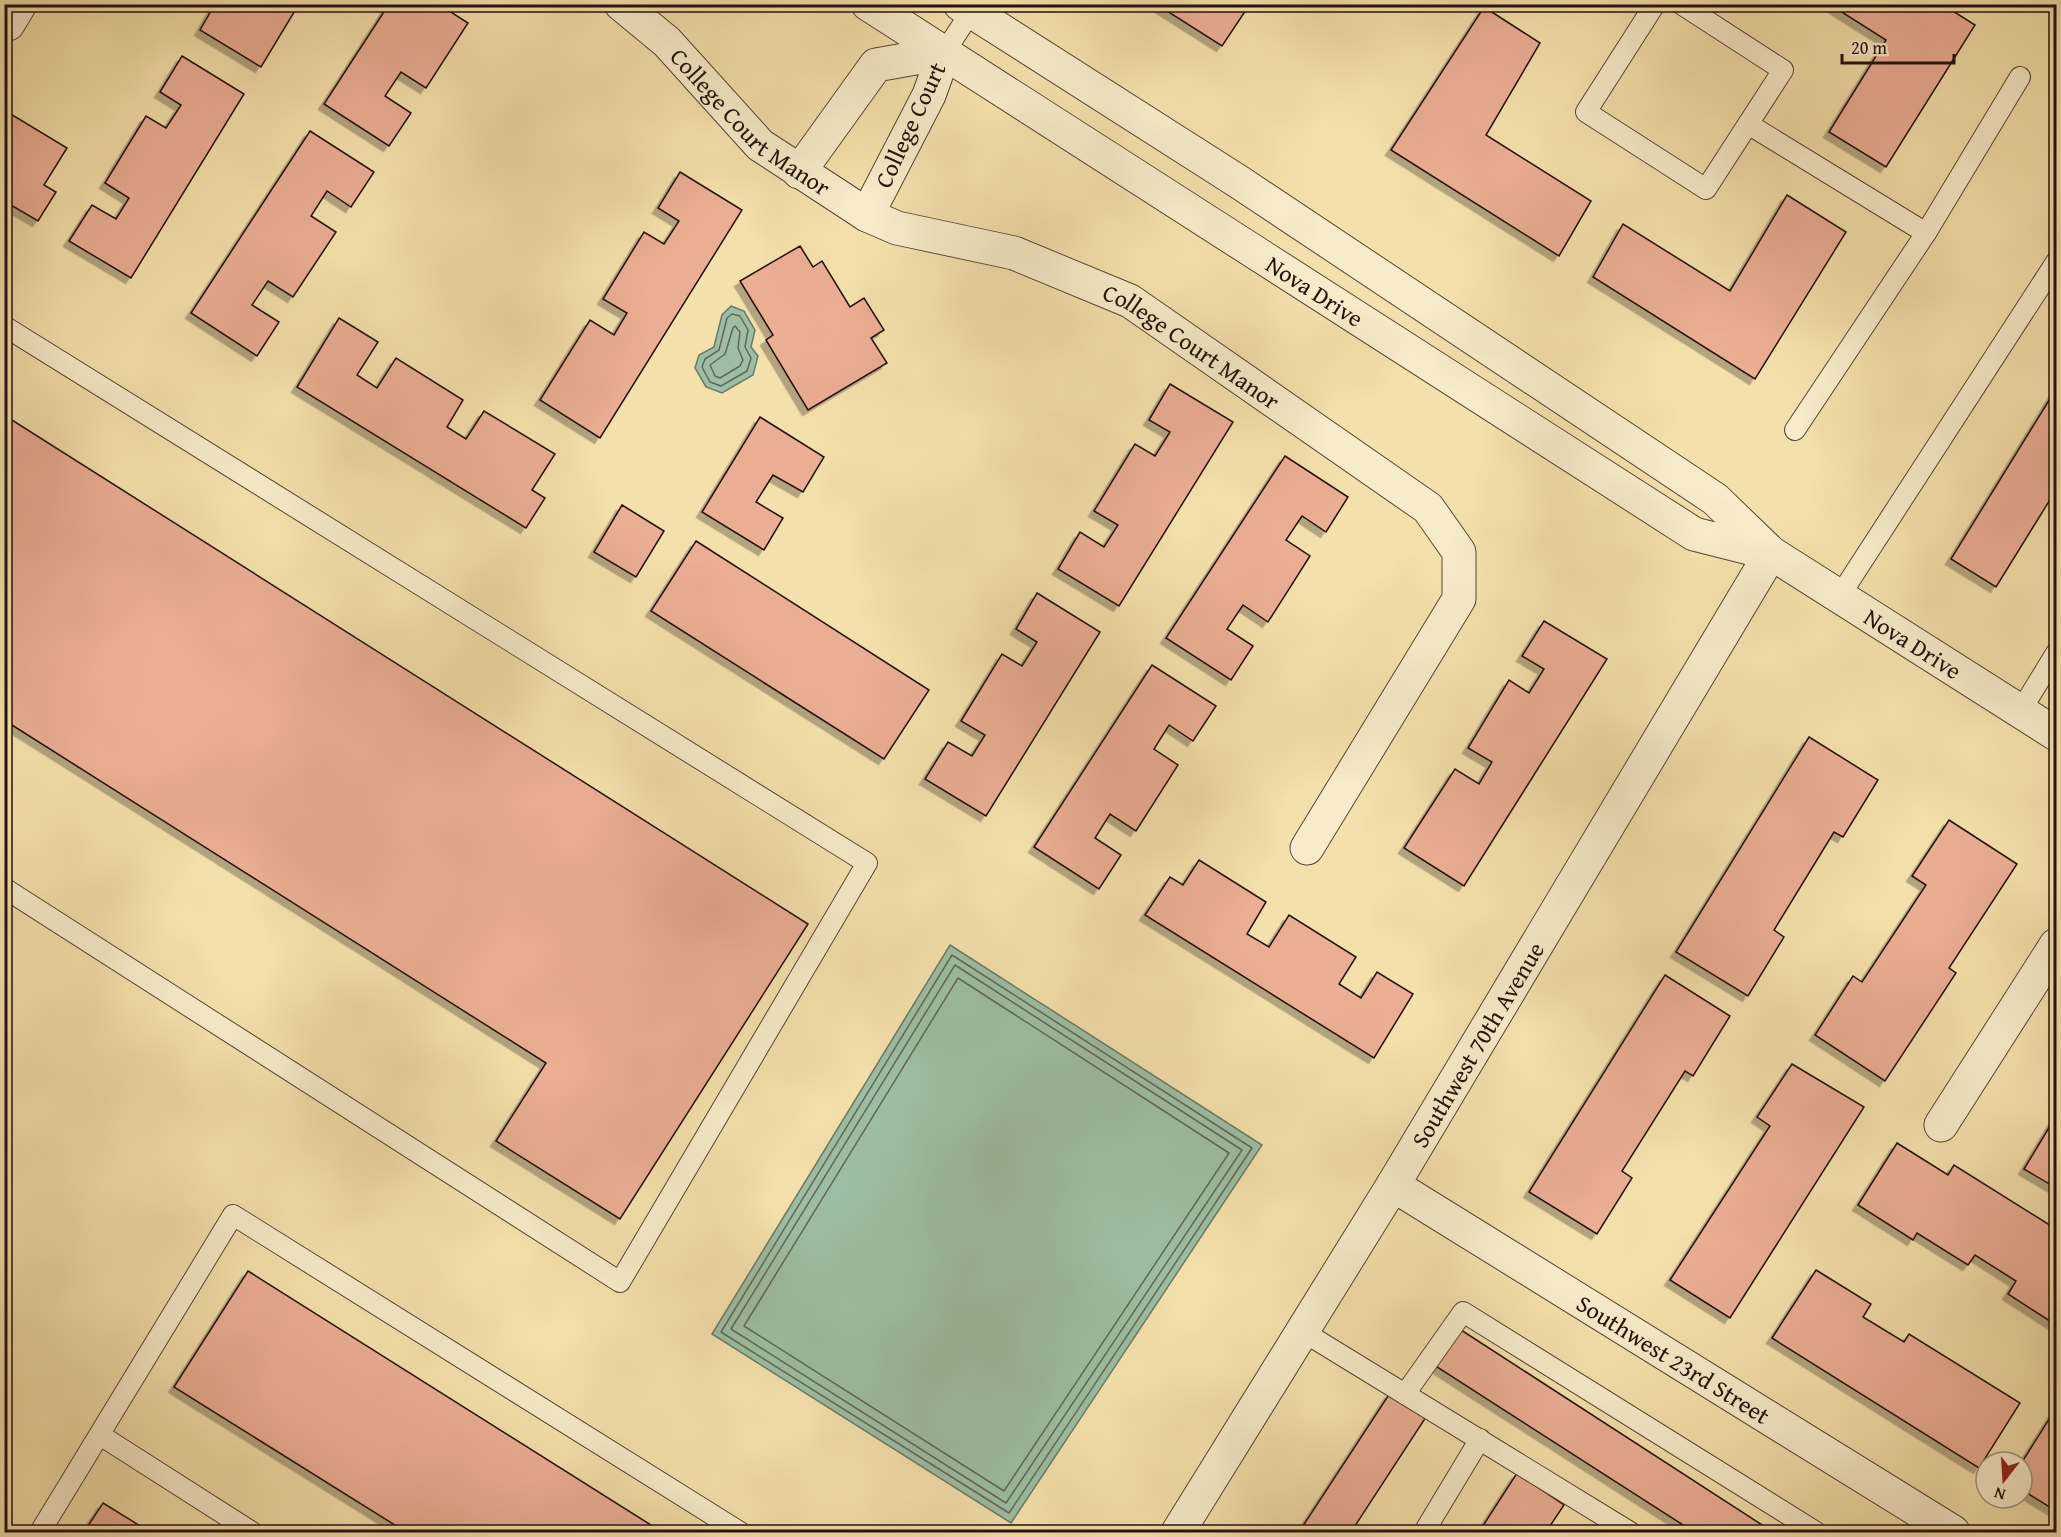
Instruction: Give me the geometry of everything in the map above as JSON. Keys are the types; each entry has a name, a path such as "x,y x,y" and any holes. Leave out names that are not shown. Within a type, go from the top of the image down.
{"street":[{"path":"4,22 8,24 20,4"},
{"name":"College Court Manor","path":"621,4 667,42 760,145 867,215 897,228 1014,253 1072,275 1130,301 1428,508 1459,552 1458,599 1307,848"},
{"name":"Nova Drive","path":"868,4 1694,534 1771,553"},
{"name":"Nova Drive","path":"969,7 1239,182 1715,499 1771,553 2056,734"},
{"name":"College Court","path":"799,171 876,65 944,53 929,95 867,215"},
{"name":"Southwest 70th Avenue","path":"1178,1533 1393,1185 1771,553"},
{"path":"1941,1125 2056,945"},
{"name":"Southwest 23rd Street","path":"1393,1185 1953,1533"}],"lane":[{"path":"1655,4 1586,112 1706,189 1783,70 1681,4"},
{"path":"944,53 969,7"},
{"path":"1795,430 1926,233 2020,77"},
{"path":"1748,124 1926,233"},
{"path":"1839,597 2056,262"},
{"path":"4,326 867,863 620,1282 4,888"},
{"path":"2020,712 2056,653"},
{"path":"40,1533 233,1215 740,1533"},
{"path":"1405,1394 1463,1312 1816,1533"},
{"path":"1302,1331 1630,1533"},
{"path":"100,1435 252,1533"},
{"path":"1424,1533 1480,1439"}],"water":[{"path":"731,306 744,311 755,330 751,347 758,356 753,375 722,393 706,387 695,368 699,355 714,347 722,315"},
{"path":"950,945 1262,1145 1011,1523 712,1334"}],"building":[{"path":"215,4 240,4 246,8 248,4 299,4 261,67 200,30"},
{"path":"389,4 445,4 443,7 468,23 426,88 401,72 385,96 411,113 389,146 324,104"},
{"path":"1156,4 1250,4 1222,46"},
{"path":"1829,4 1942,4 1975,25 1886,167 1829,132 1886,40"},
{"path":"1484,7 1540,43 1486,135 1591,201 1559,256 1391,150"},
{"path":"182,56 244,94 131,278 69,241 92,205 116,219 129,198 105,183 146,116 166,128 181,105 160,92"},
{"path":"4,110 67,148 44,185 56,192 38,221 4,201"},
{"path":"310,131 374,172 351,207 327,191 311,216 336,232 293,297 268,281 252,305 279,322 257,356 191,313"},
{"path":"680,172 742,210 600,438 540,400 590,320 614,335 627,313 603,299 644,232 664,244 679,221 658,208"},
{"path":"1787,195 1846,232 1755,379 1593,277 1623,224 1730,291"},
{"path":"800,246 813,267 822,261 850,307 864,298 884,330 871,338 887,363 808,410 766,340 773,335 740,281"},
{"path":"339,318 378,342 357,375 377,388 396,358 463,400 447,427 466,439 484,411 555,454 532,490 545,498 526,528 297,387"},
{"path":"1170,384 1233,422 1119,606 1058,569 1080,532 1104,547 1118,525 1094,511 1135,444 1155,456 1170,432 1149,420"},
{"path":"2056,389 2056,490 1996,587 1951,559"},
{"path":"4,415 808,924 620,1219 496,1141 546,1063 4,720"},
{"path":"760,417 824,457 803,492 773,475 756,502 783,518 764,550 702,512"},
{"path":"1285,456 1348,497 1326,532 1302,516 1286,540 1310,556 1268,622 1243,605 1227,629 1253,646 1231,680 1166,638"},
{"path":"622,505 664,531 636,577 594,552"},
{"path":"696,541 929,690 884,759 651,611"},
{"path":"1037,593 1100,632 986,816 925,779 948,742 972,756 985,735 961,721 1002,654 1022,666 1037,642 1016,629"},
{"path":"1544,621 1607,659 1464,886 1404,848 1455,769 1479,784 1492,762 1468,748 1509,680 1529,693 1544,669 1522,656"},
{"path":"1152,665 1216,706 1193,741 1169,725 1154,749 1178,765 1136,831 1110,814 1095,838 1121,855 1099,889 1034,847"},
{"path":"1809,737 1878,780 1843,837 1834,832 1774,930 1784,937 1748,996 1676,952"},
{"path":"1949,820 2017,864 1949,968 1956,973 1885,1081 1815,1035 1853,976 1862,982 1926,885 1912,876"},
{"path":"1199,860 1266,902 1247,934 1269,947 1289,915 1356,957 1339,984 1361,998 1377,972 1413,994 1374,1058 1145,915 1170,877 1183,885"},
{"path":"1665,975 1730,1016 1693,1076 1685,1071 1622,1171 1632,1178 1597,1234 1529,1192"},
{"path":"1792,1064 1864,1107 1730,1318 1670,1280 1770,1126 1757,1117"},
{"path":"2056,1116 2056,1188 2024,1169"},
{"path":"1897,1143 1948,1175 1954,1165 2056,1229 2056,1325 2008,1294 2016,1281 1975,1255 1968,1265 1917,1233 1913,1240 1858,1205"},
{"path":"1816,1270 1871,1304 1863,1317 1904,1342 1909,1334 2020,1403 1990,1450 1974,1450 1974,1465 1772,1338"},
{"path":"248,1271 651,1525 647,1532 406,1532 174,1387"},
{"path":"1458,1328 1773,1532 1694,1532 1434,1365"},
{"path":"1390,1393 1426,1417 1351,1532 1299,1532"},
{"path":"2053,1413 2056,1415 2056,1511 2034,1497 2034,1450 2030,1450"},
{"path":"1517,1473 1564,1505 1546,1532 1479,1532"},
{"path":"103,1503 150,1532 84,1532"}]}
